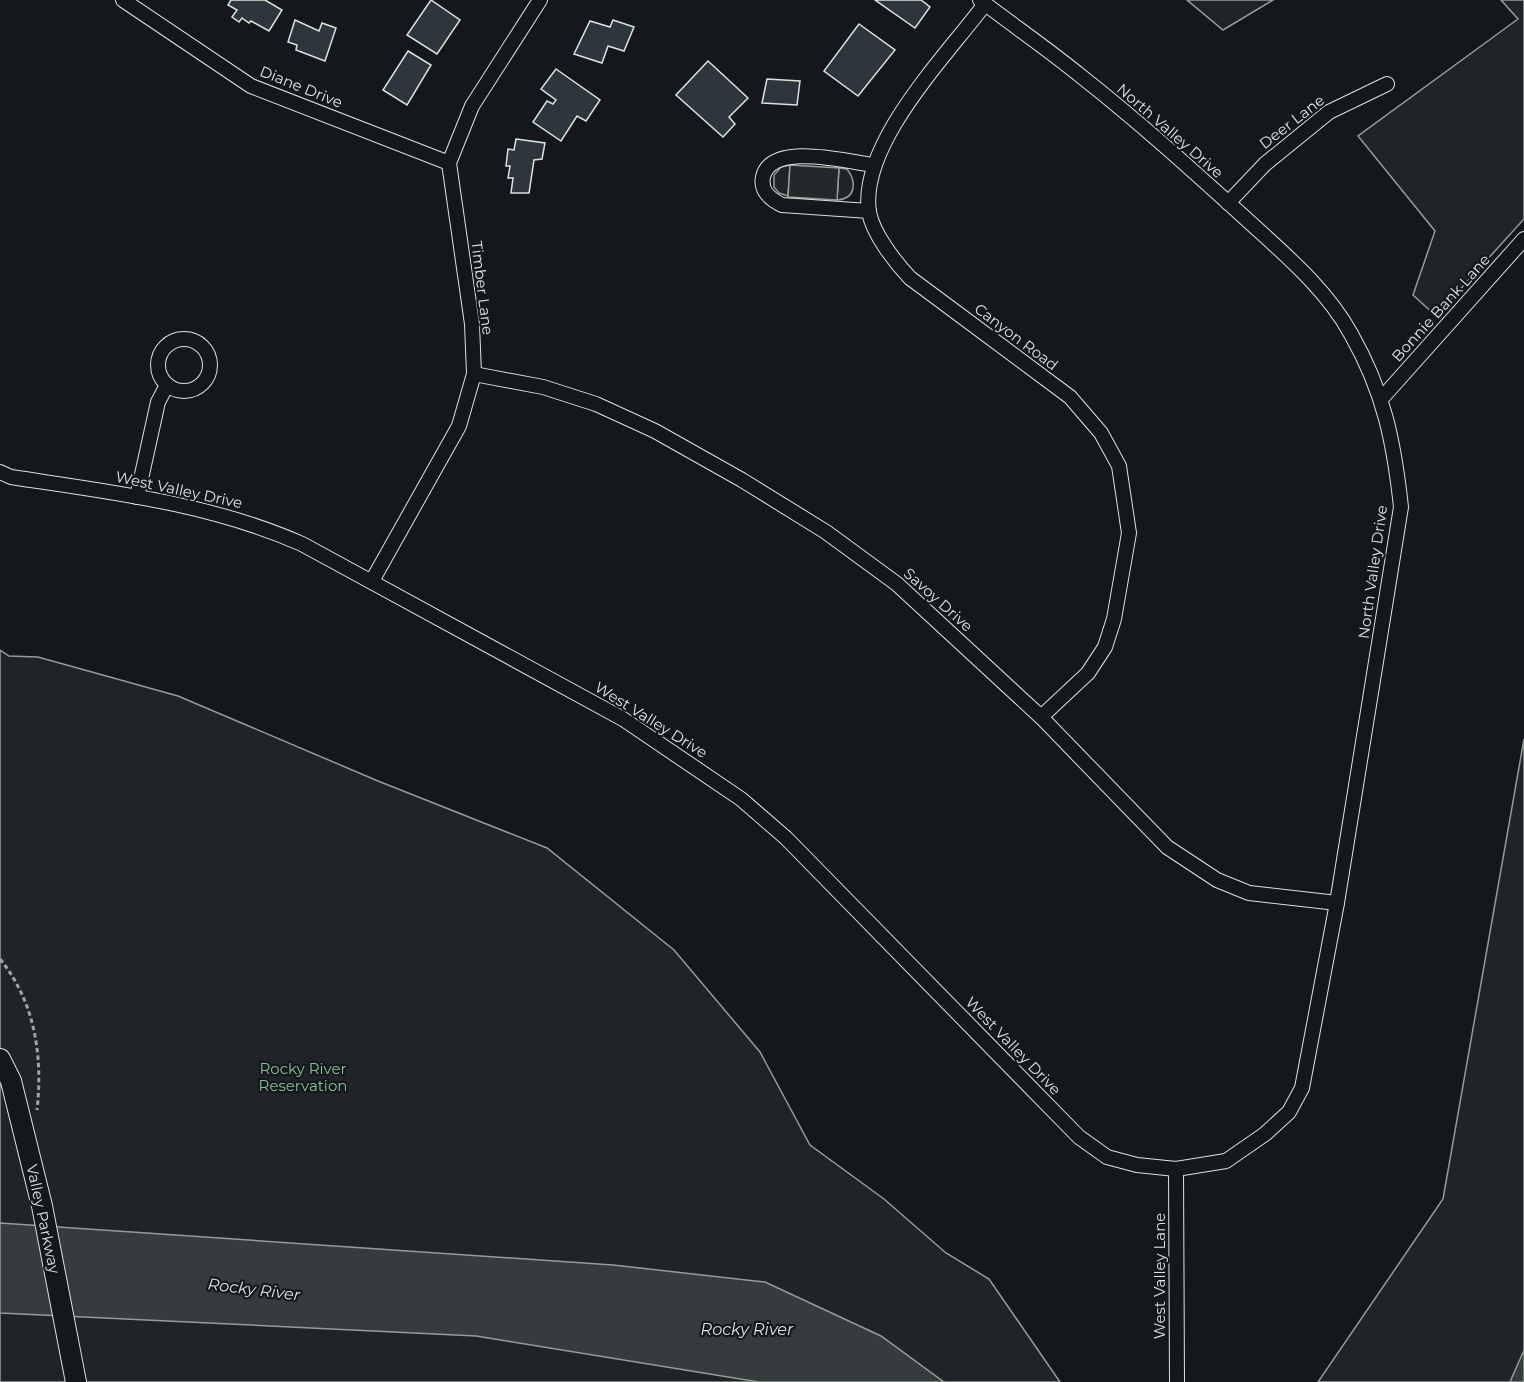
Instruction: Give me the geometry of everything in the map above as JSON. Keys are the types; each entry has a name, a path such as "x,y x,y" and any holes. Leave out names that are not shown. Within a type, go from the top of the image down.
{"street":[{"name":"Diane Drive","path":"123,0 251,86 449,163"},
{"path":"449,163 472,106 540,0"},
{"name":"Canyon Road","path":"983,2 897,120 879,149 867,188 869,211 892,258 910,278 1070,398 1101,433 1119,466 1129,533 1114,618 1105,647 1088,673 1041,717"},
{"name":"North Valley Drive","path":"983,2 1083,77 1228,203 1295,264 1325,296 1351,333 1382,398 1395,447 1401,507 1337,903 1302,1088 1289,1112 1265,1134 1226,1161 1176,1169"},
{"name":"Deer Lane","path":"1228,203 1265,164 1329,112 1387,84"},
{"path":"869,211 782,205 770,198 763,189 762,180 766,169 775,159 790,155 874,165"},
{"name":"Timber Lane","path":"372,581 459,426 474,374 472,324 449,163"},
{"name":"Bonnie Bank Lane","path":"1382,398 1524,239"},
{"name":"Savoy Drive","path":"474,374 543,387 596,404 655,431 742,480 826,532 897,584 1041,717 1167,847 1217,880 1249,892 1337,903"},
{"path":"137,496 158,402 167,385"},
{"name":"West Valley Drive","path":"0,472 11,477 137,496 196,508 267,528 302,543 624,719 741,800 786,838 1079,1137 1107,1157 1137,1165 1176,1169"},
{"name":"Valley Parkway","path":"0,1059 11,1081 42,1206 76,1380"},
{"name":"West Valley Lane","path":"1176,1169 1177,1382"}],"path":[{"path":"0,959 27,1000 34,1026 39,1092 37,1111"}],"green space":[{"path":"1187,0 1273,0 1223,30"},
{"path":"1501,0 1524,0 1524,219 1436,316 1413,295 1435,231 1358,136 1518,19"},
{"path":"790,165 788,196 779,193 774,187 774,175 781,167"},
{"path":"839,168 847,169 852,179 853,189 848,197 837,200"},
{"name":"Rocky River Reservation","path":"0,650 9,656 38,657 178,696 378,781 547,848 674,950 760,1052 810,1145 884,1199 946,1253 989,1279 1060,1382 0,1382"},
{"path":"1524,739 1524,1382 1318,1382 1443,1199"}],"shaded area":[{"path":"790,165 839,168 837,200 788,197"}],"water":[{"name":"Rocky River","path":"0,1223 613,1265 765,1282 881,1336 944,1382 759,1382 476,1336 0,1313"},
{"path":"1524,1350 1524,1382 1510,1382"}],"building":[{"path":"231,0 265,0 282,10 269,31 251,21 249,23 242,18 239,22 232,17 237,10 228,5"},
{"path":"431,0 460,20 437,54 407,35"},
{"path":"875,0 921,0 930,7 915,28"},
{"path":"295,20 319,31 322,23 336,28 325,61 296,50 297,45 288,42"},
{"path":"613,20 634,27 624,51 608,46 602,63 574,54 590,21 610,27"},
{"path":"859,24 895,50 858,96 824,71"},
{"path":"408,51 431,65 407,105 383,90"},
{"path":"708,61 748,98 729,117 735,124 723,137 676,95"},
{"path":"556,69 600,100 586,121 577,116 561,141 533,122 547,101 553,104 556,100 541,89"},
{"path":"767,79 800,81 797,105 762,103"},
{"path":"516,139 545,143 542,159 534,160 529,193 511,193 513,178 508,178 510,166 506,166 508,149 514,150"}]}
